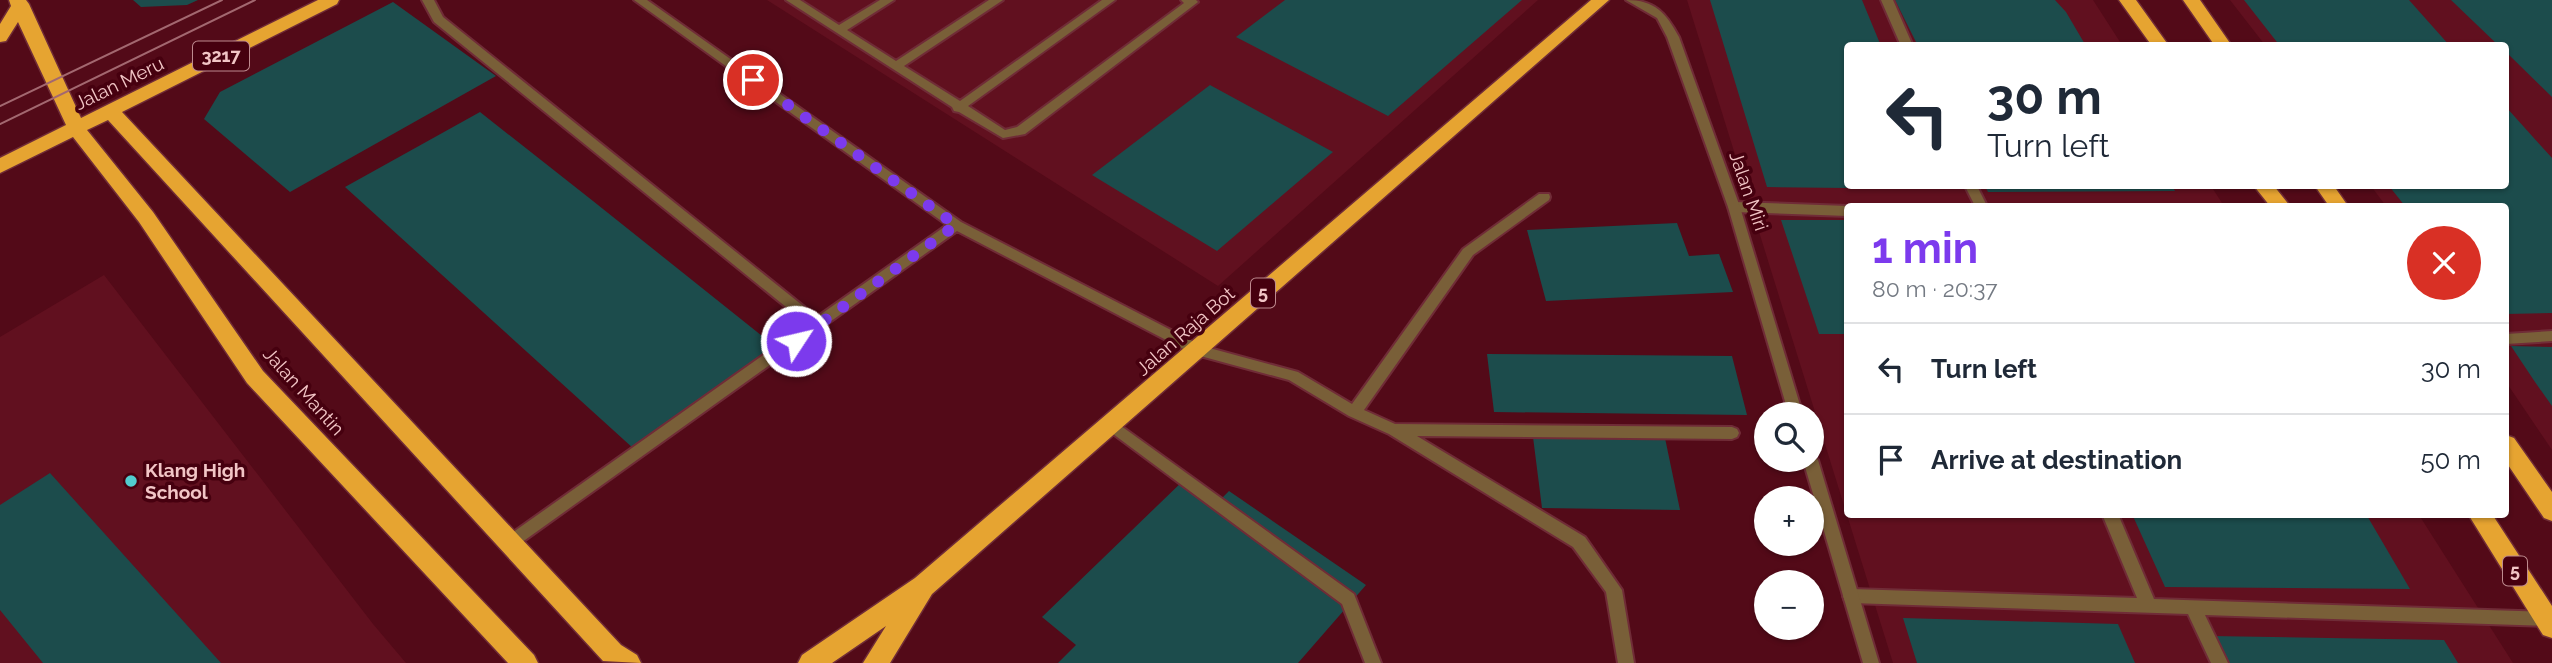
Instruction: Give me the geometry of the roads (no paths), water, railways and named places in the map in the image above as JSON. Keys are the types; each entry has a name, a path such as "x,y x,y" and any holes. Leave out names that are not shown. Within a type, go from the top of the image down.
{"highway":[{"name":"Jalan Meru","path":"0,166 331,0"},
{"name":"Jalan Raja Bot","path":"925,586 1601,0"},
{"path":"2191,0 2221,42"},
{"path":"2127,1 2158,42"},
{"path":"0,37 19,2"},
{"name":"Jalan Mantin","path":"19,2 76,128 146,217 255,377 524,663"},
{"path":"110,111 612,653 628,663"},
{"path":"2266,189 2278,203"},
{"path":"2509,448 2552,511"},
{"name":"5","path":"2482,518 2549,623"},
{"path":"811,663 925,586"},
{"name":"5","path":"876,663 925,586"}],"street":[{"path":"428,0 438,19 818,325"},
{"path":"640,0 956,225 1198,350 1293,376 1354,412 1394,430 1579,542 1614,590 1626,663"},
{"path":"792,0 958,108 1003,134 1021,131 1192,2 1187,0"},
{"path":"838,30 888,0"},
{"path":"896,66 997,0"},
{"path":"958,108 1109,0"},
{"name":"Jalan Miri","path":"1632,0 1662,16 1673,37 1734,207 1792,402"},
{"path":"1886,0 1905,42"},
{"path":"1354,412 1468,252 1544,197"},
{"path":"1734,207 1844,211"},
{"path":"511,543 956,225"},
{"path":"2509,339 2552,336"},
{"path":"1110,424 1348,599 1373,663"},
{"path":"1394,430 1732,433"},
{"path":"1814,472 1871,663"},
{"path":"2112,518 2148,605"},
{"path":"1851,596 2192,606 2549,623"},
{"path":"2192,606 2220,663"}],"tram line":[{"path":"0,106 222,0"},
{"path":"0,124 255,0"}],"place":[{"name":"Klang High School","path":"131,481"}]}
